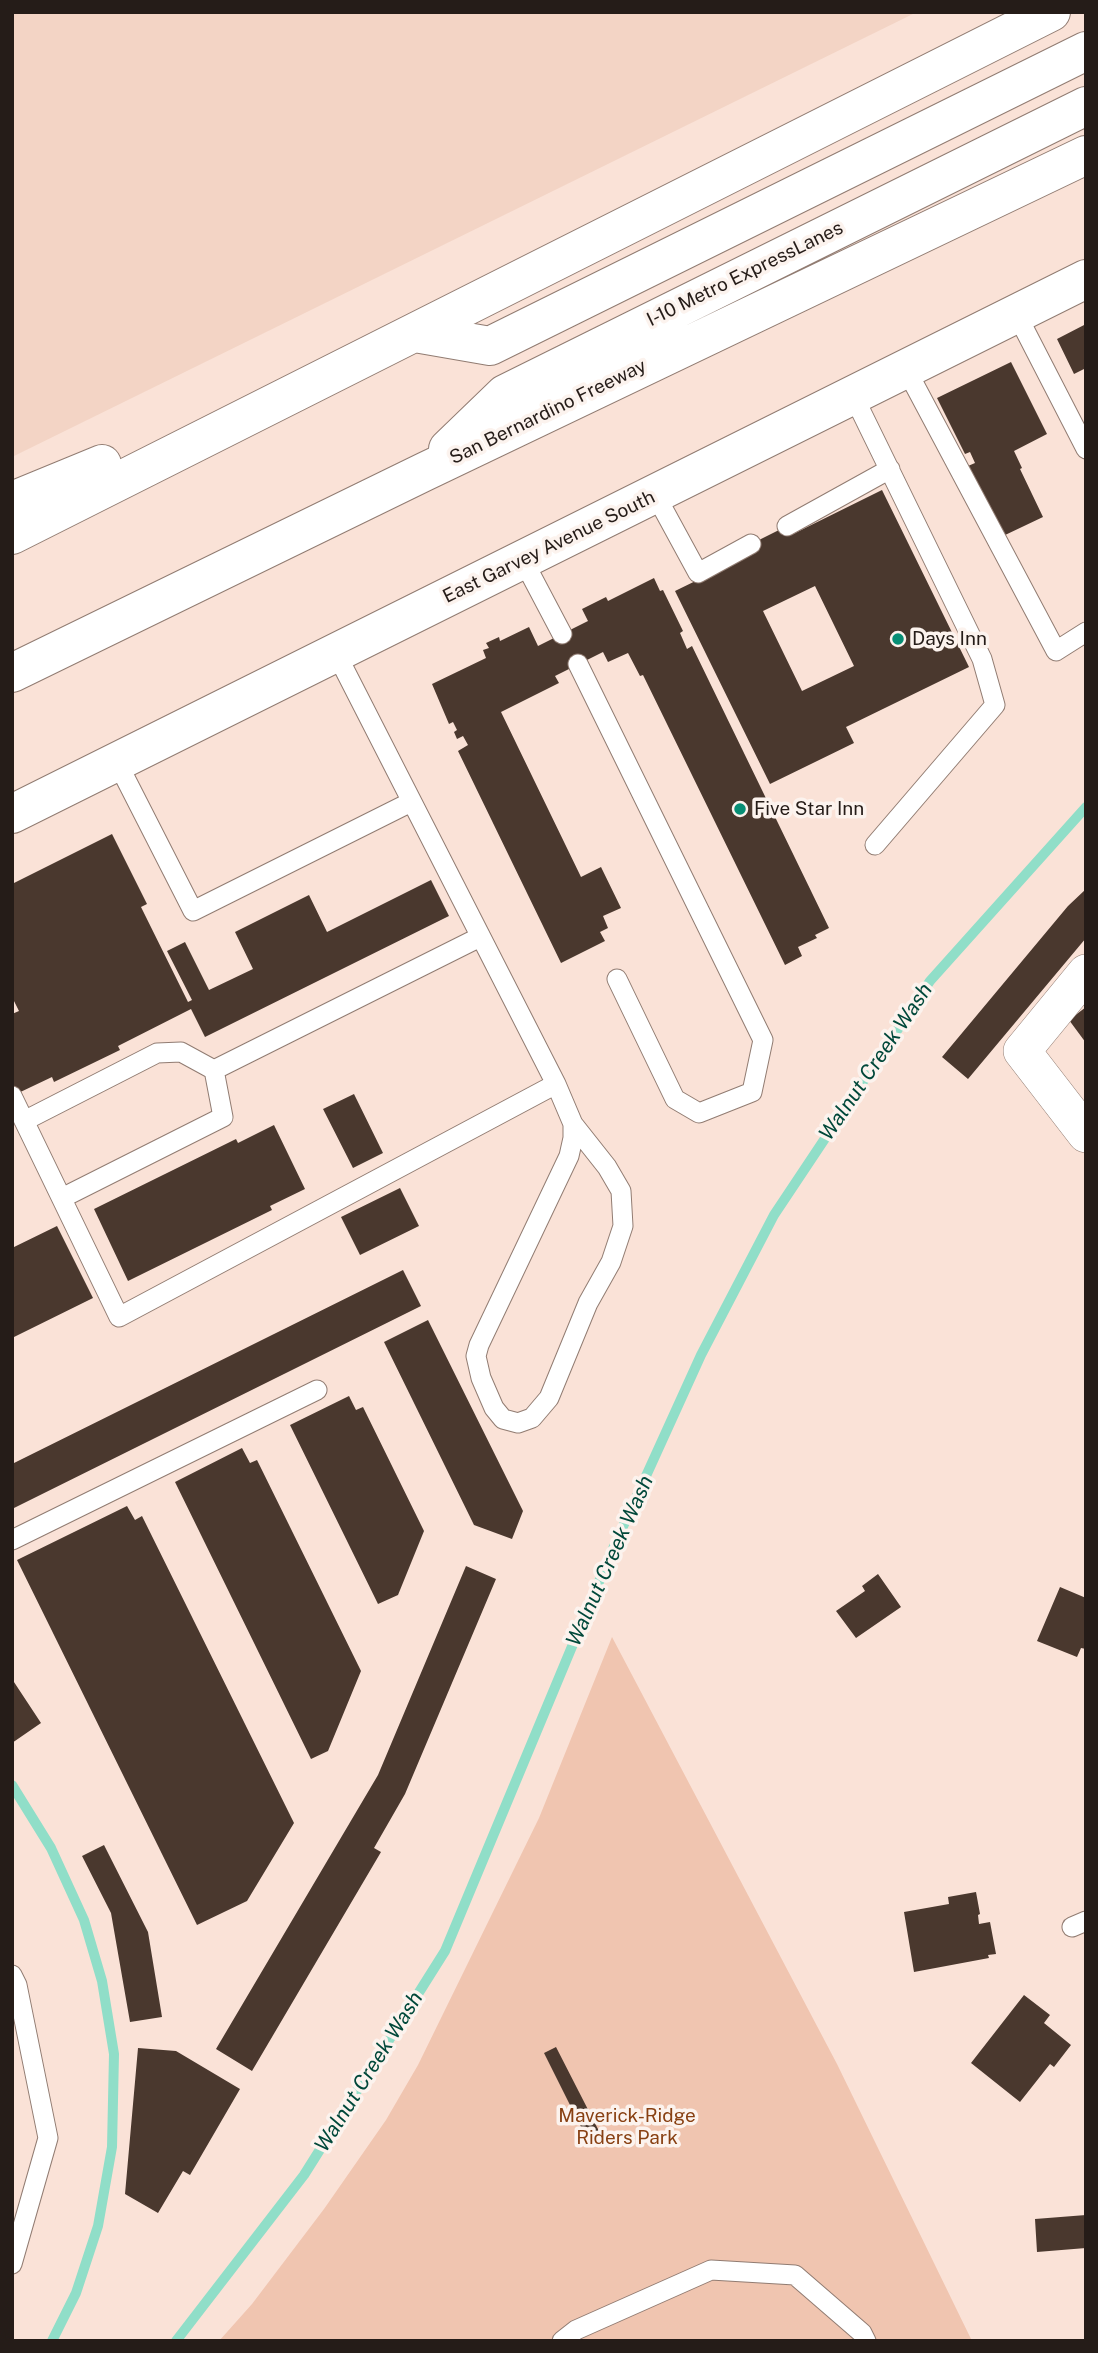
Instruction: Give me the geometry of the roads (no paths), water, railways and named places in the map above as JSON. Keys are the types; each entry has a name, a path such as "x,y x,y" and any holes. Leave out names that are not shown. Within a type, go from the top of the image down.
{"main road":[{"path":"988,44 1023,12"},
{"path":"12,535 1051,12"},
{"path":"415,332 490,346 1086,51"},
{"name":"I-10 Metro ExpressLanes","path":"424,472 505,394 1086,106"},
{"name":"San Bernardino Freeway","path":"12,673 1086,155"},
{"name":"East Garvey Avenue South","path":"12,814 1086,279"},
{"path":"12,501 348,365"}],"street":[{"path":"1086,973 1022,1051 1086,1134"}],"lane":[{"path":"1016,313 1086,449"},
{"path":"906,369 1056,651 1086,632"},
{"path":"853,395 982,659 995,705 875,845"},
{"path":"788,526 890,469"},
{"path":"655,494 698,573 751,544"},
{"path":"523,560 562,634"},
{"path":"336,653 556,1084 573,1125 607,1167 621,1191 623,1226 611,1262 588,1303 549,1398 532,1418 518,1423 503,1419 494,1408 481,1378 476,1356 569,1156 573,1125"},
{"path":"578,664 763,1040 752,1092 699,1113 675,1099 617,979"},
{"path":"117,762 193,911 411,802"},
{"path":"214,1070 480,937"},
{"path":"24,1121 157,1053 181,1052 214,1070"},
{"path":"62,1198 223,1117 214,1070"},
{"path":"12,1096 119,1317 556,1084"},
{"path":"12,1540 317,1391"},
{"path":"12,1975 17,1985 48,2138 12,2264"},
{"path":"562,2341 576,2330 711,2270 795,2275 862,2333 866,2341"}],"waterway":[{"name":"Walnut Creek Wash","path":"176,2341 304,2175 445,1951 611,1553 701,1355 774,1215 930,981 1086,807"},
{"path":"12,1785 51,1848 84,1920 102,1981 114,2054 112,2147 98,2226 76,2293 52,2341"}],"place":[{"name":"Days Inn","path":"898,639"},
{"name":"Five Star Inn","path":"740,809"}],"park label":[{"name":"Maverick-Ridge Riders Park","path":"627,2127"}]}
